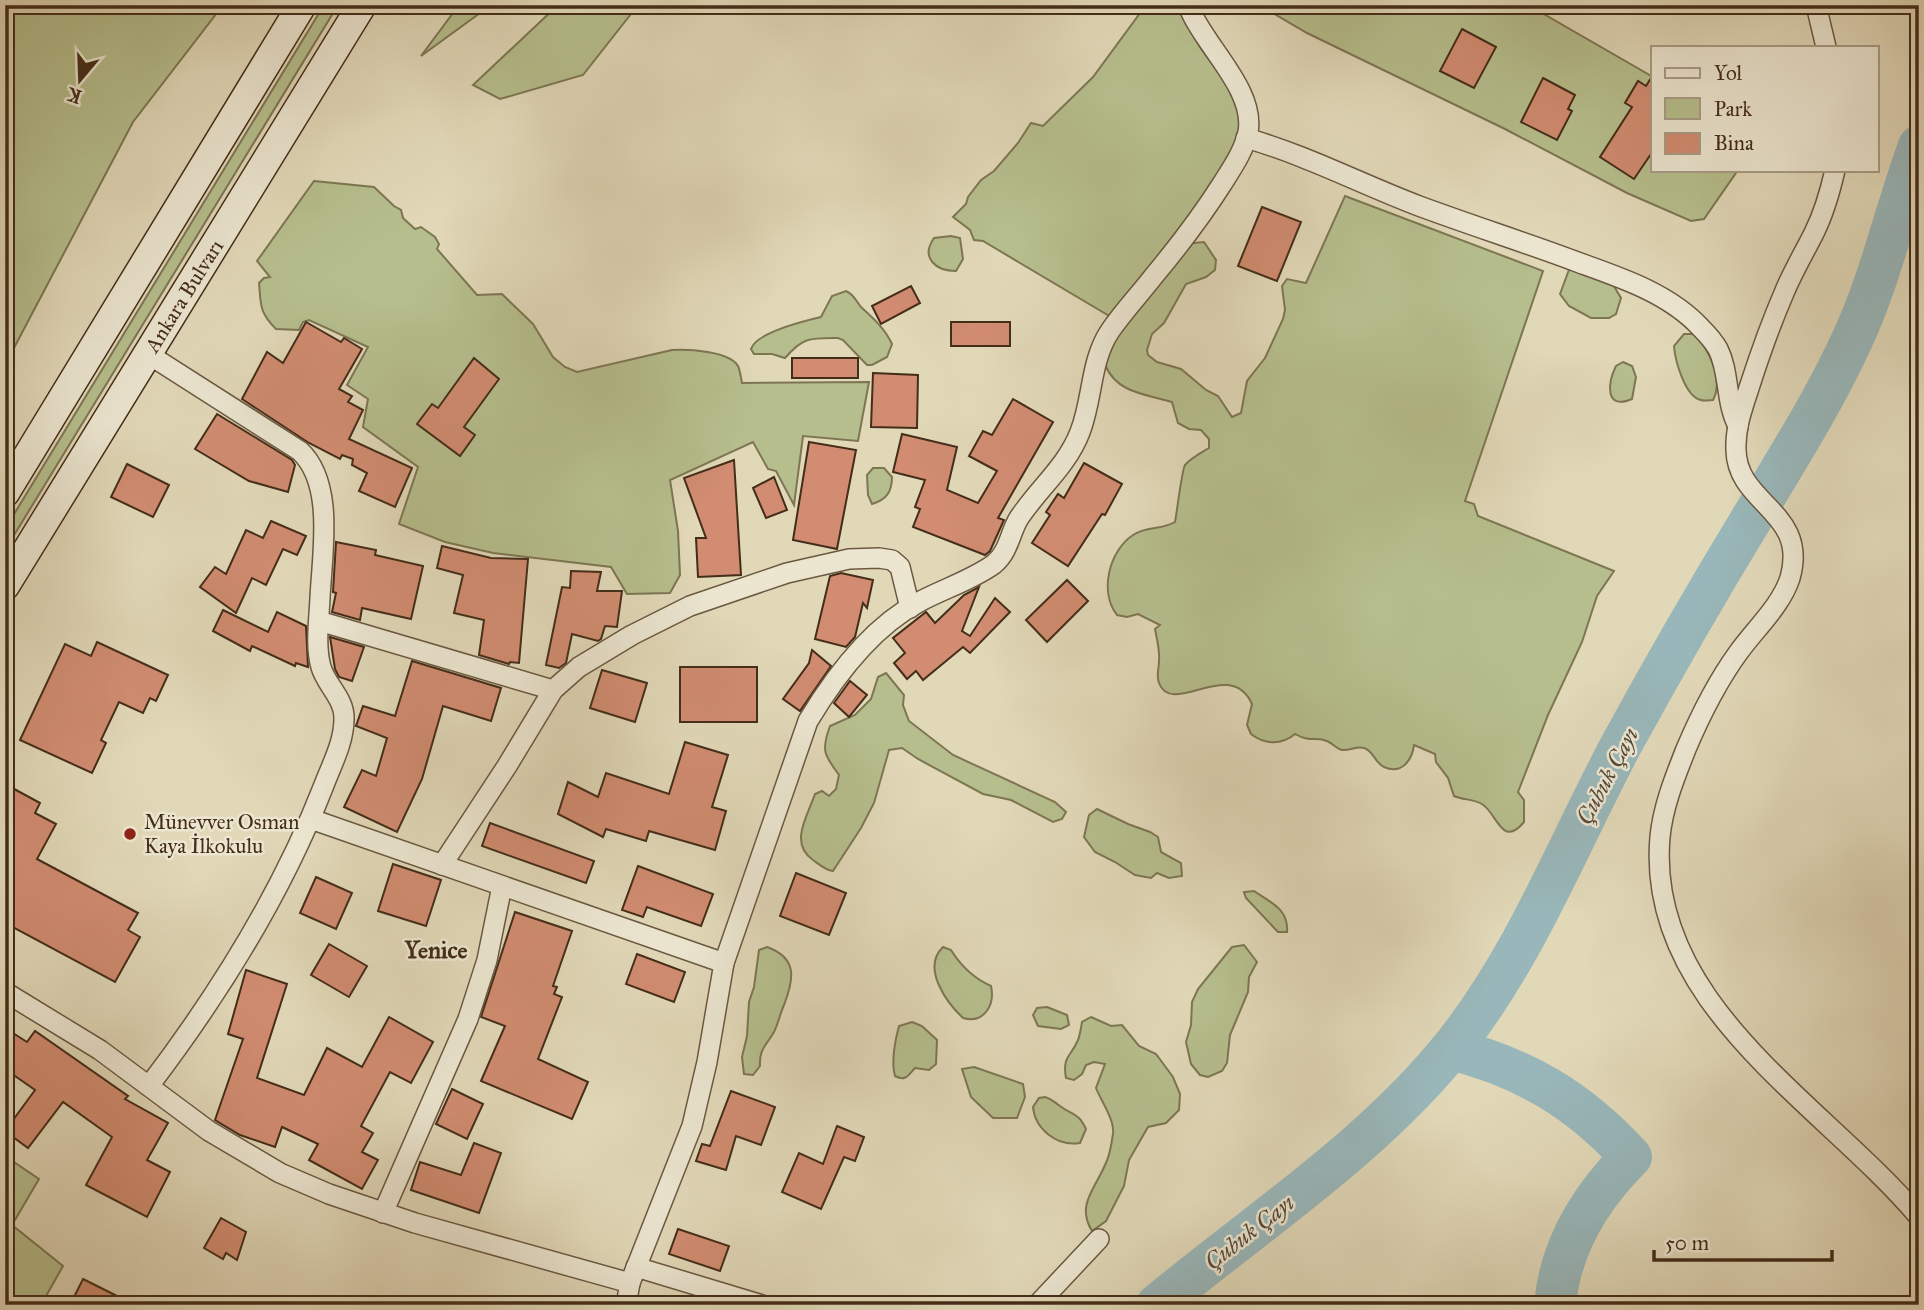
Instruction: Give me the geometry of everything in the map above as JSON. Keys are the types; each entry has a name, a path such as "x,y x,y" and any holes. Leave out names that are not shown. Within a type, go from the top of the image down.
{"main road":[{"path":"5,494 302,5"},
{"name":"Ankara Bulvarı","path":"5,586 362,5"}],"street":[{"path":"625,1305 633,1275 692,1126 707,1062 724,963 808,721 822,698 875,635 910,608 981,571 1001,556 1020,517 1064,462 1073,446 1080,431 1098,358 1106,337 1192,230 1232,169 1246,138 1248,117 1244,102 1233,78 1192,18 1188,5"},
{"path":"1816,5 1826,46"},
{"path":"1246,138 1305,157 1421,206 1523,241 1649,291 1674,306 1700,327 1718,350 1730,411 1738,426"},
{"path":"1834,172 1827,202 1815,232 1785,291 1757,364 1738,426 1736,459 1740,473 1777,515 1793,548 1787,586 1778,602 1737,654 1703,712 1671,788 1663,814 1660,839 1664,903 1672,932 1687,967 1724,1019 1761,1060 1862,1156 1919,1217"},
{"path":"148,354 310,461 321,491 323,514 319,621 321,667 345,717 339,748 311,819 280,882 224,979 149,1086"},
{"path":"442,865 553,690 579,667 621,641 690,606 787,573 849,559 892,560 900,567 910,608"},
{"path":"319,621 553,690"},
{"path":"311,819 724,963"},
{"path":"383,1213 468,1019 487,961 502,886"},
{"path":"5,992 100,1050 209,1131 280,1173 329,1194 383,1213 762,1305"},
{"path":"1037,1305 1100,1239"}],"green space":[{"path":"5,5 223,5 133,122 5,365"},
{"path":"324,5 338,5 5,550 5,529"},
{"path":"459,5 491,5 421,56"},
{"path":"558,5 638,5 583,75 500,99 473,85"},
{"path":"1146,5 1176,5 1236,102 1239,111 1238,132 1228,158 1190,218 1111,317 983,241 974,240 970,230 953,217 966,204 981,180 994,171 1018,143 1031,123 1043,126 1093,77"},
{"path":"1259,5 1528,5 1651,76 1651,172 1737,172 1704,219 1691,221 1627,193 1505,129 1307,33"},
{"path":"314,181 374,187 401,210 403,218 415,229 421,227 435,237 439,244 437,249 477,295 502,294 533,324 553,357 565,367 577,372 672,350 688,350 717,354 733,361 739,368 742,383 869,382 858,441 803,436 794,505 776,471 768,469 753,442 670,480 678,531 680,575 670,593 627,594 611,567 493,553 445,542 399,524 418,467 363,427 368,399 347,385 368,347 309,320 303,322 299,330 276,329 266,318 262,308 259,283 270,277 257,261"},
{"path":"1345,196 1543,271 1465,501 1474,504 1478,516 1614,571 1597,596 1582,642 1548,715 1518,792 1524,800 1524,822 1510,832 1500,827 1482,804 1454,796 1448,778 1436,762 1435,754 1414,745 1405,765 1390,769 1381,765 1370,751 1364,748 1342,750 1329,742 1295,734 1279,742 1256,738 1247,725 1252,704 1242,691 1230,685 1216,685 1176,694 1166,692 1158,677 1159,653 1155,629 1160,625 1138,614 1127,617 1117,615 1109,595 1109,572 1118,551 1138,532 1175,522 1185,465 1209,448 1209,439 1201,430 1189,429 1178,423 1172,402 1124,387 1110,374 1105,365 1116,338 1185,248 1204,242 1216,260 1215,270 1206,277 1186,284 1164,323 1152,334 1148,355 1157,362 1181,369 1206,390 1218,396 1232,417 1241,413 1247,381 1265,358 1283,319 1285,310 1282,286 1287,279 1306,283"},
{"path":"934,238 960,238 963,259 956,271 937,266 932,262 929,252"},
{"path":"1570,267 1609,278 1621,298 1616,314 1609,318 1591,318 1569,306 1560,294"},
{"path":"846,291 879,324 889,339 892,344 887,357 867,365 838,338 802,342 785,358 772,354 754,354 751,349 762,338 782,328 821,317 832,296"},
{"path":"1684,334 1693,334 1699,340 1713,364 1717,383 1713,400 1695,397 1682,377 1674,346"},
{"path":"1623,362 1632,366 1636,377 1632,399 1623,402 1613,398 1610,387 1616,366"},
{"path":"873,468 884,468 892,477 887,495 872,504 868,495 867,475"},
{"path":"886,673 904,695 903,705 909,721 953,755 1055,802 1066,812 1062,819 1053,822 1011,800 983,794 902,748 889,750 874,803 833,871 813,860 802,846 802,829 815,794 822,791 829,796 836,789 839,775 830,762 825,747 830,726 855,715 871,699 878,677"},
{"path":"1097,809 1158,837 1161,852 1181,863 1182,876 1169,878 1157,873 1151,878 1135,875 1095,852 1084,837 1089,815"},
{"path":"1254,891 1282,912 1287,932 1278,932 1246,898 1244,892"},
{"path":"1244,945 1257,962 1249,977 1248,992 1230,1035 1227,1063 1222,1071 1208,1077 1200,1075 1191,1064 1186,1042 1191,1025 1192,1002 1198,989 1232,947"},
{"path":"767,947 789,963 790,987 775,1029 762,1051 760,1066 753,1075 744,1074 742,1057 747,1036 749,1002 759,950"},
{"path":"943,947 951,950 973,975 991,986 990,1006 983,1015 971,1019 963,1018 944,994 935,975 937,955"},
{"path":"1047,1007 1067,1015 1069,1025 1061,1029 1038,1026 1033,1015 1037,1008"},
{"path":"1091,1017 1111,1026 1122,1025 1139,1046 1156,1054 1173,1077 1180,1094 1179,1110 1166,1123 1148,1127 1129,1160 1124,1186 1106,1221 1092,1231 1086,1205 1106,1162 1113,1134 1110,1117 1096,1088 1105,1064 1094,1062 1086,1065 1082,1074 1074,1080 1066,1078 1065,1071 1066,1061 1078,1040 1082,1022"},
{"path":"912,1022 922,1026 937,1040 936,1064 929,1070 915,1068 906,1077 899,1078 895,1076 893,1064 899,1026"},
{"path":"974,1067 1023,1084 1025,1097 1017,1118 993,1118 971,1097 962,1069"},
{"path":"1045,1097 1080,1120 1086,1129 1080,1143 1063,1142 1043,1129 1033,1107 1039,1098"},
{"path":"5,1156 39,1179 12,1225 63,1266 41,1305 5,1305"}],"building":[{"path":"1462,29 1496,47 1474,88 1440,71"},
{"path":"1543,78 1575,95 1568,109 1572,111 1557,140 1521,122"},
{"path":"1651,78 1651,154 1634,179 1600,157 1632,107 1625,103 1638,81 1646,86"},
{"path":"1262,207 1301,222 1277,281 1238,266"},
{"path":"911,286 920,303 881,324 872,306"},
{"path":"306,322 341,342 344,338 362,349 339,389 352,396 348,402 363,410 349,439 412,468 395,507 359,491 367,473 352,465 353,459 342,455 340,459 309,443 242,399 267,352 283,363"},
{"path":"951,322 1010,322 1010,346 951,346"},
{"path":"474,358 499,379 464,427 475,435 460,456 417,424 432,404 438,408"},
{"path":"792,358 858,358 858,378 792,378"},
{"path":"873,373 918,375 917,428 871,427"},
{"path":"1013,399 1053,422 998,518 1004,520 990,551 985,555 913,527 920,509 915,507 925,480 893,472 902,434 957,447 947,490 978,503 997,471 969,456 983,431 992,435"},
{"path":"217,414 292,460 295,465 288,492 249,481 195,449"},
{"path":"809,442 856,450 837,549 793,540"},
{"path":"734,460 741,575 698,577 696,538 706,538 684,478"},
{"path":"1084,463 1122,484 1105,515 1102,514 1068,566 1032,543 1050,515 1046,512 1058,494 1064,498"},
{"path":"127,464 169,485 153,517 111,497"},
{"path":"774,477 787,510 766,518 753,488"},
{"path":"271,521 306,536 297,555 283,549 266,585 252,578 236,613 200,587 215,567 226,574 246,530 263,538"},
{"path":"336,542 376,550 375,555 423,566 411,619 362,608 360,620 332,612 336,593 333,592"},
{"path":"442,546 491,558 528,559 519,663 509,664 479,655 484,620 454,613 463,575 437,568"},
{"path":"571,571 601,572 597,591 622,591 617,627 605,626 598,641 572,634 566,663 559,668 546,665 562,587 570,588"},
{"path":"841,573 873,580 867,608 863,603 855,637 846,647 815,639 830,576"},
{"path":"1067,580 1088,601 1047,642 1026,620"},
{"path":"979,587 962,631 970,636 995,598 1010,612 970,653 963,647 923,680 916,671 907,679 894,663 905,653 893,638 926,612 935,623 964,595"},
{"path":"223,610 268,632 277,612 306,626 308,667 296,663 295,666 252,646 250,651 213,631"},
{"path":"330,637 364,647 352,681 339,677 335,669"},
{"path":"97,642 168,675 156,701 150,698 143,713 119,702 101,740 106,743 92,773 20,740 65,644 91,656"},
{"path":"812,650 831,666 800,711 783,699 809,663"},
{"path":"412,661 501,688 491,721 443,706 422,779 397,832 344,807 362,770 376,776 387,738 356,726 363,706 395,716"},
{"path":"680,667 757,667 757,722 680,722"},
{"path":"602,670 647,683 635,722 590,708"},
{"path":"850,681 867,695 849,717 834,703"},
{"path":"685,742 728,755 712,807 726,811 715,850 649,831 646,841 606,829 603,837 558,814 568,782 598,797 606,773 669,794"},
{"path":"5,784 40,803 35,813 56,824 37,859 138,913 128,930 140,937 115,982 5,923"},
{"path":"490,823 594,861 586,883 482,846"},
{"path":"393,864 441,880 426,926 378,911"},
{"path":"638,866 713,894 701,926 647,907 643,917 622,910"},
{"path":"796,873 846,893 829,935 780,916"},
{"path":"316,877 352,893 336,929 300,913"},
{"path":"515,912 572,931 553,986 557,987 554,994 562,997 538,1059 588,1082 572,1119 481,1081 505,1026 481,1017"},
{"path":"329,944 367,966 349,997 311,975"},
{"path":"637,954 685,972 674,1002 626,984"},
{"path":"246,970 287,984 257,1078 304,1095 327,1048 362,1067 389,1017 433,1042 411,1083 390,1072 361,1126 373,1133 362,1152 378,1160 362,1189 309,1160 318,1144 282,1127 275,1147 240,1135 215,1120 243,1039 228,1034"},
{"path":"5,1028 27,1042 35,1031 128,1096 125,1099 168,1123 147,1160 170,1172 147,1217 86,1185 112,1137 63,1102 28,1148 5,1131 35,1090 5,1069"},
{"path":"452,1089 483,1104 467,1139 436,1124"},
{"path":"731,1091 775,1107 761,1145 736,1136 726,1170 696,1161 702,1144 710,1146"},
{"path":"837,1126 864,1137 855,1161 844,1157 821,1209 782,1192 799,1153 823,1164"},
{"path":"474,1143 501,1153 479,1213 411,1190 420,1162 461,1175"},
{"path":"221,1218 246,1232 237,1260 226,1253 223,1259 204,1248"},
{"path":"678,1229 729,1246 720,1271 669,1254"},
{"path":"83,1279 135,1305 70,1305"}],"waterway":[{"name":"Çubuk Çayı","path":"1157,1305 1313,1182 1388,1117 1455,1044 1480,1010 1524,937 1620,747 1653,688 1830,385 1862,317 1880,269 1919,146"},
{"path":"1451,1049 1503,1066 1549,1089 1591,1119 1631,1157 1603,1189 1580,1224 1563,1263 1555,1305"}],"place":[{"name":"Münevver Osman Kaya İlkokulu","path":"130,834"}],"district":[{"name":"Yenice","path":"436,950"}]}
